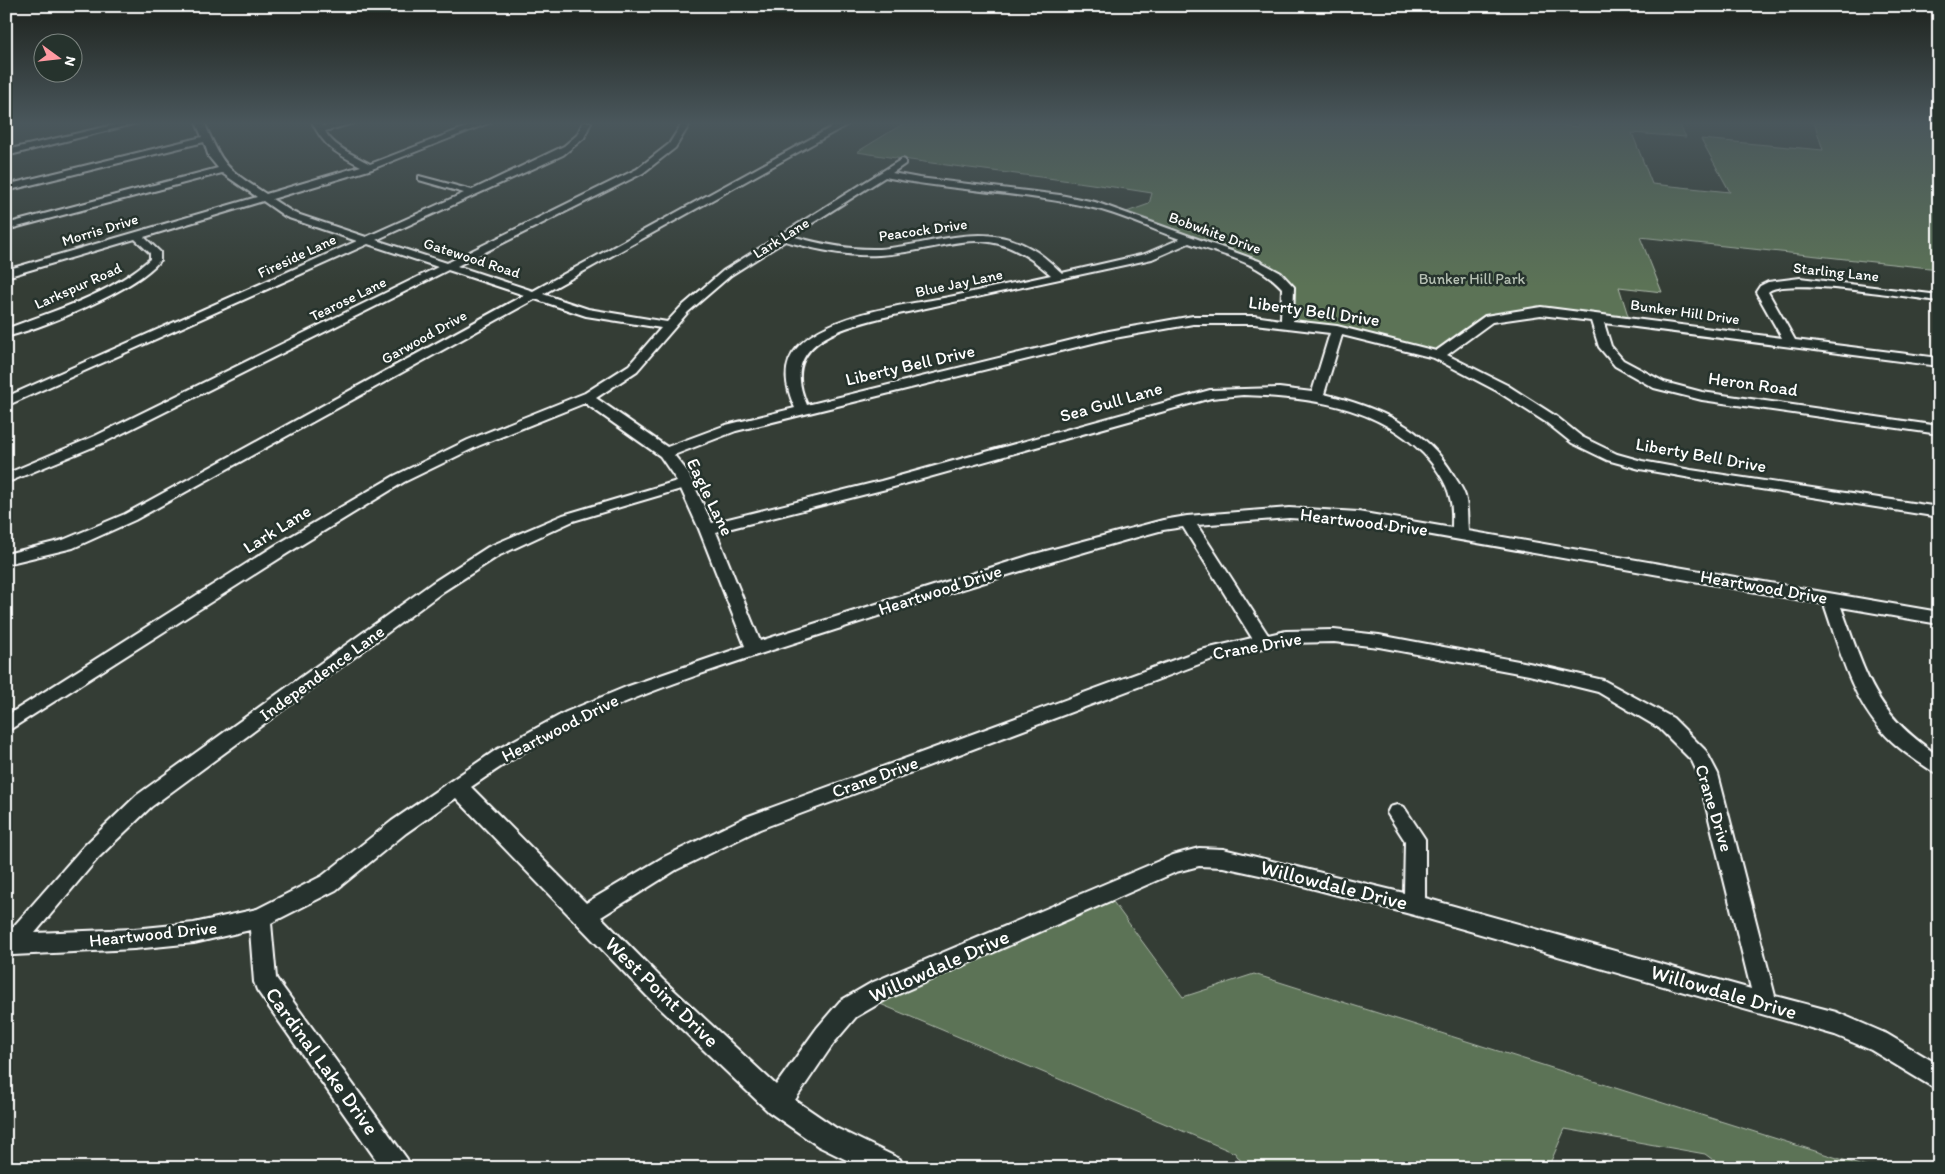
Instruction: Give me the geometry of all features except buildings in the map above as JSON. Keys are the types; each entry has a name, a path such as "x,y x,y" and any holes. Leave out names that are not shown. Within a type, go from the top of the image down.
{"street":[{"path":"6,188 49,177"},
{"path":"6,227 195,177"},
{"name":"Gatewood Road","path":"234,177 262,198 290,215 586,312 670,326"},
{"name":"Morris Drive","path":"6,274 335,177"},
{"name":"Fireside Lane","path":"6,402 508,177"},
{"name":"Tearose Lane","path":"6,480 100,439 628,177"},
{"name":"Garwood Drive","path":"6,559 68,544 130,517 749,177"},
{"name":"Lark Lane","path":"670,326 703,291 782,237 880,177"},
{"name":"Bobwhite Drive","path":"898,177 918,181 1060,198 1095,205 1255,263 1282,279 1288,287 1287,323"},
{"path":"422,178 473,193"},
{"name":"Larkspur Road","path":"6,333 100,295 140,274 155,260 155,252 136,235"},
{"name":"Peacock Drive","path":"782,237 827,249 860,252 899,250 956,238 997,240 1021,247 1060,277"},
{"name":"Blue Jay Lane","path":"802,409 793,391 791,373 796,360 806,346 828,331 843,325 900,311 1148,257 1165,251 1188,239"},
{"name":"Starling Lane","path":"1791,342 1762,292 1764,288 1772,284 1800,281 1939,298"},
{"name":"Bunker Hill Drive","path":"1438,355 1473,328 1489,319 1505,315 1541,311 1939,362"},
{"name":"Heron Road","path":"1596,317 1605,348 1614,358 1629,369 1660,385 1702,396 1939,430"},
{"name":"Liberty Bell Drive","path":"665,453 731,428 802,409 1162,324 1226,319 1287,323 1336,330 1438,355 1502,388 1552,420 1578,440 1612,457 1691,474 1939,512"},
{"path":"586,398 633,368 670,326"},
{"path":"1317,396 1336,330"},
{"name":"Sea Gull Lane","path":"707,529 885,484 1210,394 1256,390 1317,396 1349,404 1376,415 1420,442 1444,468 1457,494 1460,534"},
{"name":"Lark Lane","path":"6,724 282,549 399,479 473,443 586,398"},
{"name":"Eagle Lane","path":"586,398 646,438 665,453 680,472 707,529 754,648"},
{"name":"Independence Lane","path":"9,945 68,875 108,832 144,801 438,587 494,551 568,518 686,483"},
{"name":"Heartwood Drive","path":"9,945 134,939 194,933 260,918 329,883 399,826 456,786 503,755 573,717 632,692 754,648 1046,556 1162,525 1253,514 1289,513 1358,517 1939,618"},
{"path":"1187,521 1263,641"},
{"path":"1830,598 1867,695 1892,730 1905,743 1939,766"},
{"name":"Crane Drive","path":"584,916 669,864 753,823 1207,654 1286,637 1334,636 1379,641 1530,669 1603,687 1635,703 1666,723 1699,756 1708,774 1766,1004"},
{"name":"West Point Drive","path":"456,786 655,988 778,1103 827,1137 891,1168"},
{"path":"1397,813 1415,839 1414,905"},
{"name":"Willowdale Drive","path":"778,1103 825,1036 848,1009 879,991 1173,864 1199,857 1223,858 1269,868 1414,905 1836,1024 1879,1042 1939,1079"},
{"name":"Cardinal Lake Drive","path":"260,918 265,982 398,1168"}],"green space":[{"name":"Bunker Hill Park","path":"1038,177 1649,177 1652,184 1730,192 1722,177 1939,177 1939,269 1640,237 1662,292 1619,287 1630,322 1518,313 1456,338 1442,359 1285,322 1284,287 1267,268 1118,215 1149,204 1152,193"},
{"path":"1111,899 1183,997 1254,974 1869,1168 1724,1168 1705,1154 1565,1129 1548,1168 1246,1168 1235,1153 866,998"}]}
